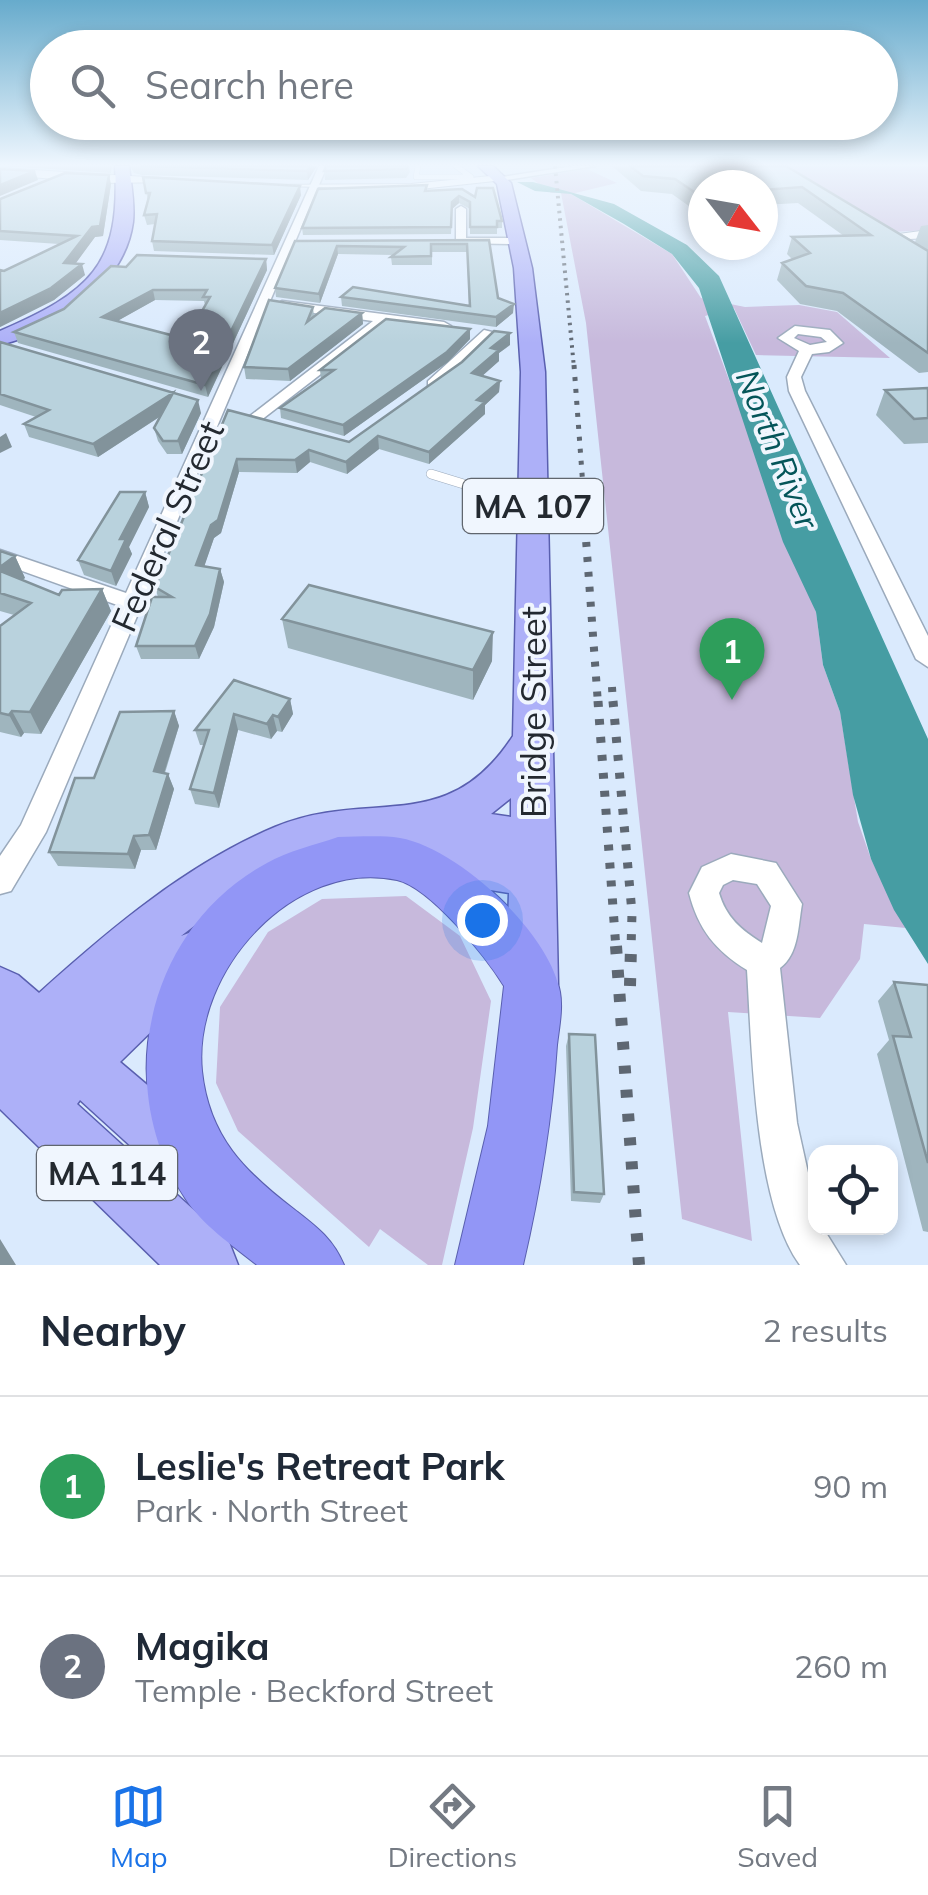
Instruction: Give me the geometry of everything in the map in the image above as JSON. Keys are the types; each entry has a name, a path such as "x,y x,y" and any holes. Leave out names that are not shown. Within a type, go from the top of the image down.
{"highway":[{"path":"208,1176 179,1125 170,1081 170,1054 196,968 223,926 258,897 311,868 370,857 407,843 514,956 532,987"},
{"name":"Bridge Street","path":"489,1265 526,1085 532,987"},
{"name":"MA 114","path":"208,1176 310,1265"}],"main road":[{"path":"4,340 74,299 122,258 125,225"},
{"name":"Bridge Street","path":"511,225 530,339 532,987"},
{"path":"407,843 481,800 503,782 532,738"},
{"path":"11,1081 42,1026 156,928 256,856 290,838 336,827 407,843 532,857"},
{"path":"11,1081 84,1064 223,926"},
{"name":"MA 114","path":"0,993 208,1176"},
{"name":"MA 114","path":"11,1081 206,1265"}],"street":[{"name":"Federal Street","path":"0,881 32,832 133,603 209,406 264,303 272,263 301,242 305,225"},
{"path":"460,225 460,241"},
{"path":"916,255 885,232 928,234"},
{"path":"441,241 517,241"},
{"path":"264,303 454,328"},
{"path":"256,419 385,318"},
{"path":"424,390 455,368 480,331 530,339"},
{"path":"806,349 794,377 797,392 928,659"},
{"path":"209,406 274,424"},
{"path":"0,556 133,603"},
{"path":"762,961 785,1174 797,1224 813,1256 825,1265"}],"lane":[{"path":"432,474 533,506"}],"shaded area":[{"path":"567,225 623,225 672,254 701,298 745,307 799,305 837,312 890,358 756,355 734,308 705,316 816,612 823,665 840,712 858,822 871,859 906,928 864,924 860,959 820,1018 728,1012 752,1241 682,1219 586,323"},
{"path":"882,225 928,225 928,230 894,232"},
{"path":"406,896 460,936 491,1001 473,1128 442,1265 428,1265 380,1229 369,1247 238,1131 216,1083 220,1007 268,932 322,899"}],"water":[{"name":"North River","path":"626,225 651,225 687,245 688,260 702,260 719,276 928,739 928,964 894,910 871,859 853,795 840,712 823,665 816,612 783,542 699,288 672,254"}],"building":[{"path":"0,225 100,225 92,227 64,263 82,264 51,288 0,313 0,270 77,236 0,231"},
{"path":"155,225 281,225 272,245 152,241"},
{"path":"303,225 451,225 451,227 302,228"},
{"path":"857,225 885,225 928,251 928,353 843,293 806,286 782,263 810,253 792,237 871,235"},
{"path":"489,240 498,298 514,304 496,317 341,297 353,287 470,306 467,244 431,244 431,256 391,257 404,247 337,246 319,294 275,288 295,241"},
{"path":"137,255 266,259 205,385 14,332 64,309 111,266 126,267","holes":["153,290 207,290 203,297 210,297 186,339 102,317"]},
{"path":"269,300 313,307 307,322 325,308 362,313 288,369 244,367"},
{"path":"386,319 470,329 447,352 343,425 280,408 334,370 320,370"},
{"path":"494,331 510,333 491,348 499,350 472,373 500,381 477,400 485,402 429,452 378,436 346,462 309,450 295,460 237,459 218,520 211,525 196,565 220,569 210,614 195,646 136,646 152,597 172,597 155,587 228,410 349,442 462,362"},
{"path":"0,342 198,400 178,441 163,441 154,428 173,393 93,444 24,424 49,410 0,394"},
{"path":"928,388 928,418 914,419 885,390"},
{"path":"120,492 145,492 120,539 126,539 111,571 78,560"},
{"path":"0,551 15,556 0,567"},
{"path":"0,571 59,595 62,590 102,589 30,712 12,711 9,715 0,713 0,626 31,603 0,593"},
{"path":"309,585 493,632 473,670 282,619"},
{"path":"234,680 290,699 278,717 273,715 267,724 234,714 214,793 190,789 209,730 195,730"},
{"path":"174,711 154,771 168,774 149,835 134,836 128,854 49,852 75,778 94,778 120,712"},
{"path":"894,982 928,985 928,1163 893,1036 911,1037"},
{"path":"569,1034 595,1035 604,1194 574,1192"}],"railway":[{"path":"561,225 574,368"},
{"path":"574,365 585,514"},
{"path":"584,512 598,704"},
{"path":"612,687 613,704"},
{"path":"598,701 616,949"},
{"path":"613,701 632,913 631,949"},
{"path":"616,946 639,1265"},
{"path":"630,986 631,946"}],"place":[{"name":"Magika","path":"201,391"},
{"name":"Leslie's Retreat Park","path":"732,700"}]}
